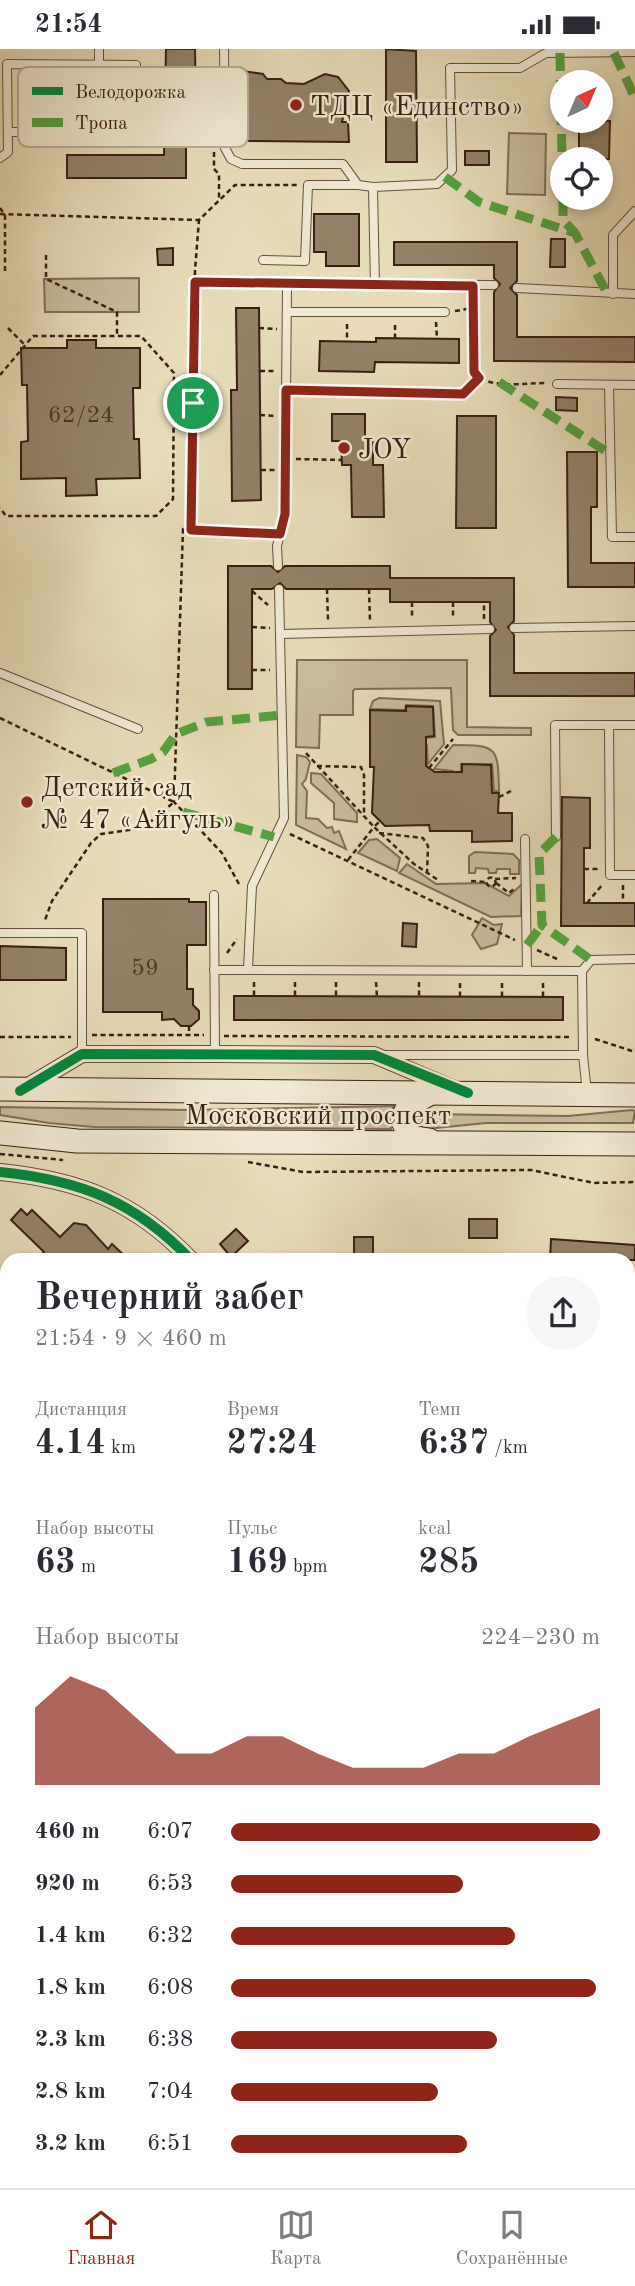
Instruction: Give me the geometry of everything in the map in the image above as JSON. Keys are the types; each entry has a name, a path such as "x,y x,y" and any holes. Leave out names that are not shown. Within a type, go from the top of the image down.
{"main road":[{"name":"Московский проспект","path":"10,1090 433,1092 630,1097"},
{"path":"433,1092 409,1105 402,1119 410,1136 449,1144"},
{"name":"Московский проспект","path":"0,1133 77,1142 449,1144 630,1141"}],"street":[{"path":"10,1090 82,1055 374,1055 468,1093"},
{"path":"0,1173 46,1177 87,1188 130,1208 183,1253"}],"lane":[{"path":"99,49 99,65"},
{"path":"224,49 224,67"},
{"path":"263,260 305,261 307,185 373,187 437,184 452,170 450,68 520,68 546,51 635,53"},
{"path":"0,158 8,152 8,65 136,67"},
{"path":"8,132 18,132"},
{"path":"225,147 231,159 242,165 343,165 358,185"},
{"path":"373,187 375,286"},
{"path":"613,294 613,235 635,211"},
{"path":"278,566 277,546 285,514 287,284 494,285"},
{"path":"517,288 635,294"},
{"path":"287,312 440,313"},
{"path":"557,384 635,385"},
{"path":"609,385 612,537 635,537"},
{"path":"248,969 252,886 284,818 279,589"},
{"path":"514,628 635,626"},
{"path":"281,631 329,633 487,629"},
{"path":"0,673 138,729"},
{"path":"556,837 555,725 635,725"},
{"path":"609,725 610,876 635,875"},
{"path":"525,839 527,971"},
{"path":"214,895 215,1054"},
{"path":"0,933 82,933 82,1055"},
{"path":"587,1094 583,1055 582,971 591,960 635,958"},
{"path":"214,970 582,971"},
{"path":"374,1055 583,1055"}],"path":[{"path":"219,174 219,199"},
{"path":"191,530 195,282 199,220 235,185 307,185"},
{"path":"0,208 5,215 5,271"},
{"path":"0,214 199,220"},
{"path":"46,255 46,279 117,312 117,335"},
{"path":"195,282 287,284"},
{"path":"473,286 474,372 479,378 488,382 557,384"},
{"path":"437,339 440,313 473,308"},
{"path":"346,312 347,341"},
{"path":"395,312 395,339"},
{"path":"8,328 25,345"},
{"path":"259,328 286,329"},
{"path":"0,375 33,336 117,335 141,335 174,373 173,499 156,516 6,516 0,508"},
{"path":"0,368 6,368"},
{"path":"260,371 286,372"},
{"path":"286,390 463,394 479,378"},
{"path":"174,404 193,403"},
{"path":"312,460 342,460"},
{"path":"40,933 52,901 91,843 101,834 143,828 174,802 183,529 280,534"},
{"path":"327,589 329,633"},
{"path":"369,589 370,632"},
{"path":"252,591 280,616"},
{"path":"412,602 412,631"},
{"path":"453,602 454,630"},
{"path":"484,602 487,629"},
{"path":"252,627 281,631"},
{"path":"252,670 282,670"},
{"path":"0,718 174,802 222,853 232,867 240,887"},
{"path":"429,768 453,739"},
{"path":"306,754 379,833 438,880"},
{"path":"317,766 361,767 364,775 364,817"},
{"path":"499,797 511,791"},
{"path":"348,860 380,821"},
{"path":"278,828 582,971"},
{"path":"379,833 419,835 428,847 426,873"},
{"path":"428,847 436,847"},
{"path":"587,903 610,876"},
{"path":"623,876 623,903"},
{"path":"487,882 489,877 509,894"},
{"path":"471,881 487,882 491,886 495,881 526,877"},
{"path":"214,970 237,940 238,928"},
{"path":"188,1026 189,1034"},
{"path":"0,1037 189,1034 583,1037 635,1052"},
{"path":"0,1154 69,1161"},
{"path":"240,1162 303,1172 531,1170 594,1183 635,1182"}],"shaded area":[{"path":"509,133 546,134 545,195 507,194"},
{"path":"139,278 139,312 45,312 44,279"},
{"path":"297,660 467,660 467,727 531,728 531,735 458,735 453,730 451,688 355,689 353,715 320,715 319,748 296,747"},
{"path":"379,698 440,701 444,744 428,764 427,745 423,744 423,738 435,737 433,706 406,705 405,710 370,709 373,701"},
{"path":"453,745 479,746 492,751 498,765 499,791 494,791 492,764 461,764 461,776 454,776 453,771 434,769"},
{"path":"297,755 306,757 310,762 302,784 307,791 306,818 318,819 327,828 332,827 334,833 339,831 346,849 296,825"},
{"path":"311,773 321,774 357,813 357,822 334,819 334,803 311,783"},
{"path":"377,839 400,858 397,871 358,853 369,840"},
{"path":"475,852 513,854 519,860 519,874 510,874 510,869 497,869 496,873 489,873 488,869 476,868 475,873 469,873 469,856"},
{"path":"407,864 436,884 485,883 509,896 522,884 521,916 491,917 399,873"},
{"path":"482,918 494,925 502,924 497,944 481,949 472,935"},
{"path":"394,1106 390,1115 391,1129 94,1127 0,1115 0,1107 186,1110"},
{"path":"635,1111 633,1123 486,1123 426,1129 421,1128 419,1118 430,1114 568,1116"}],"building":[{"path":"166,49 195,49 195,67 166,67"},
{"path":"386,49 416,51 417,162 386,162"},
{"name":"ТДЦ «Единство»","path":"248,72 263,74 267,79 281,79 286,83 304,84 325,74 338,77 349,91 342,122 348,122 349,142 248,141"},
{"path":"579,133 610,133 609,147 579,147"},
{"path":"164,147 186,147 186,178 67,178 67,155 164,155"},
{"path":"465,151 489,151 489,165 465,165"},
{"path":"314,214 359,214 359,266 326,266 326,252 314,252"},
{"path":"551,239 565,239 565,267 550,267"},
{"path":"394,242 517,242 517,281 510,288 517,295 517,337 635,337 635,362 494,361 494,292 500,284 494,278 494,265 394,265"},
{"path":"173,248 173,265 158,265 157,249"},
{"path":"236,308 259,308 261,500 232,501 231,390 237,390"},
{"path":"376,338 459,339 459,363 375,362 374,372 319,371 320,341 376,342"},
{"path":"67,340 96,340 96,348 140,348 140,388 133,388 134,439 139,439 140,478 96,479 97,495 66,496 66,478 21,479 21,442 28,441 27,385 22,385 21,348 67,348"},
{"path":"556,397 577,398 577,411 556,410"},
{"path":"332,414 365,414 365,439 373,439 373,465 383,465 384,517 352,517 351,465 342,465 341,441 332,441"},
{"path":"457,416 496,416 496,528 456,528"},
{"path":"567,452 597,452 597,507 591,507 591,563 635,563 635,587 568,587"},
{"path":"228,566 271,566 278,572 285,566 390,566 390,578 514,578 514,621 508,627 514,635 514,673 635,673 635,696 490,696 490,636 496,630 490,622 490,602 390,602 390,589 286,589 280,583 272,589 252,589 252,689 228,689"},
{"path":"406,706 433,707 434,736 426,737 426,766 435,772 462,772 462,764 491,765 492,793 499,793 498,813 512,813 512,841 472,842 472,831 430,831 429,825 385,826 372,813 374,767 370,767 370,710 406,711"},
{"path":"562,797 590,798 590,848 584,848 584,903 635,903 635,926 561,926"},
{"path":"103,899 189,899 189,902 206,902 206,945 187,945 187,989 193,989 193,1005 199,1011 199,1019 191,1026 181,1026 174,1019 162,1020 162,1012 103,1012"},
{"path":"403,923 417,924 416,947 402,946"},
{"path":"0,946 66,948 66,980 0,980"},
{"path":"234,996 563,997 563,1020 234,1020"},
{"path":"21,1209 27,1215 32,1210 60,1237 74,1223 86,1225 108,1249 112,1244 122,1253 43,1253 11,1220"},
{"path":"469,1219 497,1219 497,1238 469,1238"},
{"path":"236,1229 248,1241 235,1253 228,1253 220,1244"},
{"path":"354,1237 373,1237 373,1253 354,1253"},
{"path":"551,1239 635,1245 635,1253 550,1253"}],"marked path":[{"path":"560,53 562,147"},
{"path":"614,53 635,98"},
{"path":"445,177 479,202 575,233 607,293"},
{"path":"563,210 563,220 575,233"},
{"path":"499,382 610,454"},
{"path":"113,773 151,759 163,752 176,734 207,722 282,715"},
{"path":"183,812 274,837"},
{"path":"556,837 539,854 542,925 591,960"},
{"path":"527,945 542,925"}],"cycle path":[{"path":"20,1091 82,1054 374,1055 468,1093"},
{"path":"0,1172 55,1181 104,1197 149,1222 184,1253"}],"place":[{"name":"ТДЦ «Единство»","path":"296,105"},
{"name":"JOY","path":"344,448"},
{"name":"Детский сад № 47 «Айгуль»","path":"27,802"}],"route":[{"path":"195,282 473,286 474,372 479,378 463,394 286,390 285,514 280,534 191,530 193,403 195,282"}]}
